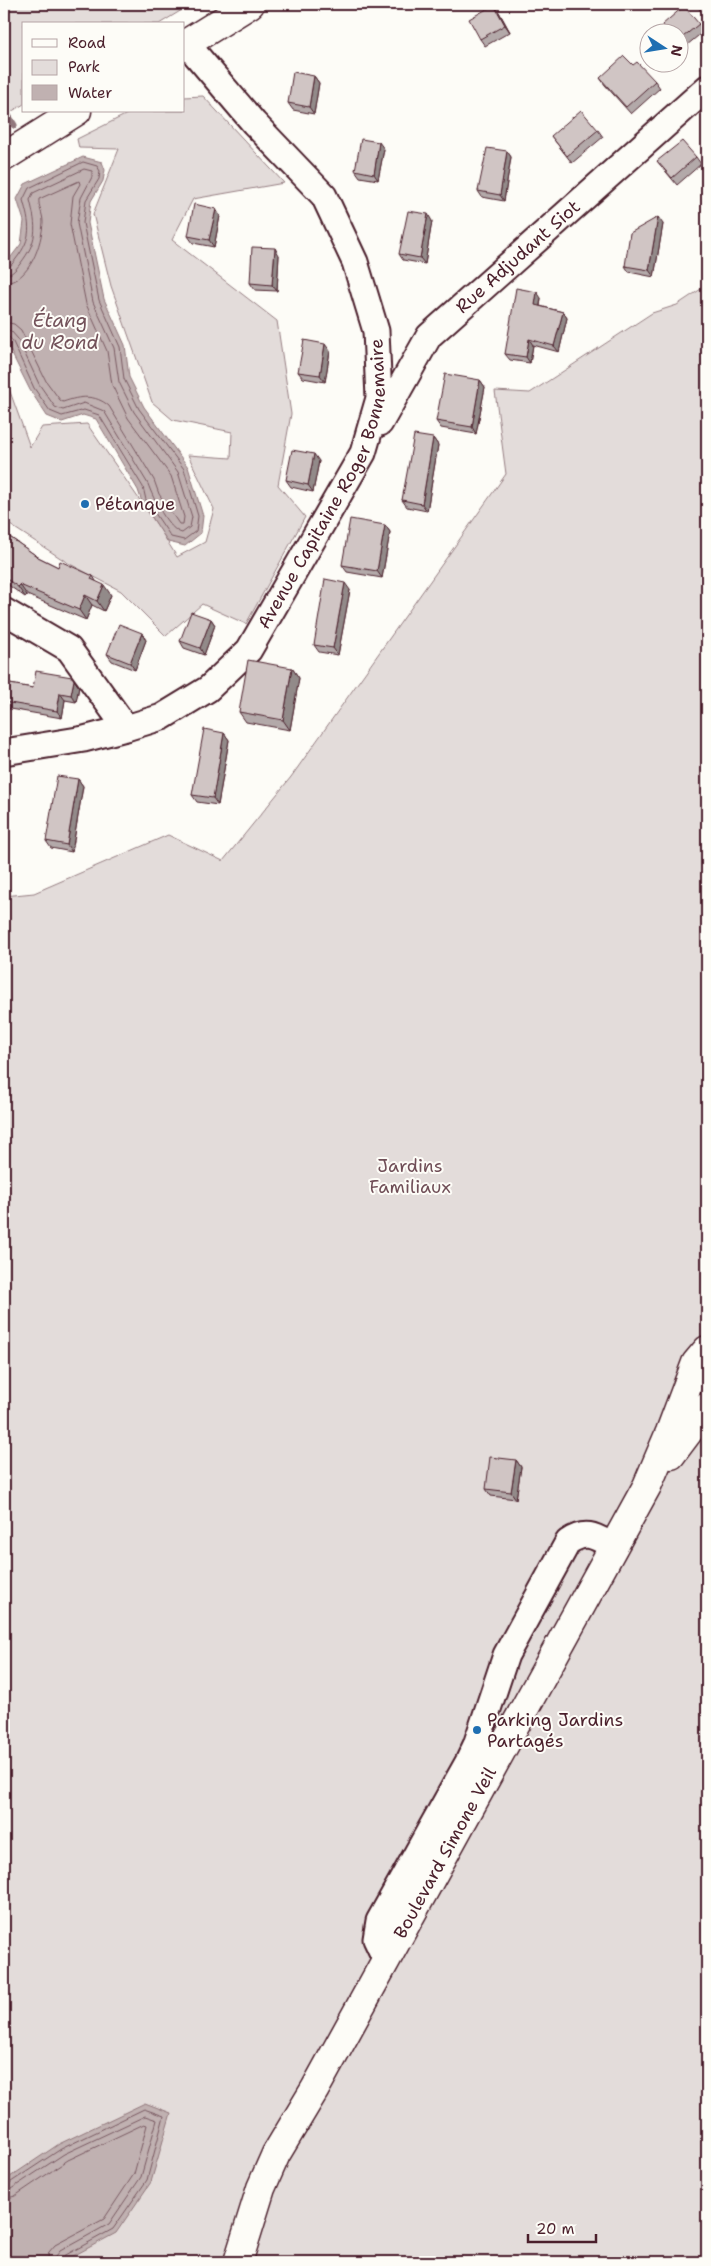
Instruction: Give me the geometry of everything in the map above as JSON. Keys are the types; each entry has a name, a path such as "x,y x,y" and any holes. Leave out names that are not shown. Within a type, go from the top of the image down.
{"main road":[{"path":"185,44 250,4"},
{"path":"4,157 75,112"},
{"name":"Boulevard Simone Veil","path":"238,2262 261,2188 276,2154 315,2089 647,1486 696,1363 707,1350"},
{"name":"Boulevard Simone Veil","path":"647,1486 707,1407"},
{"name":"Boulevard Simone Veil","path":"255,2262 259,2236 276,2178 315,2089"}],"street":[{"name":"Avenue Capitaine Roger Bonnemaire","path":"4,752 84,739 126,728 162,716 208,689 249,650 362,453 378,398 376,331 354,262 324,196 254,123 185,44"},
{"name":"Rue Adjudant Siot","path":"362,453 429,336 707,88"},
{"path":"4,611 69,648 126,728"},
{"path":"386,1960 376,1939 379,1921 468,1762 476,1745 506,1655 568,1542 578,1535 591,1535 614,1547"}],"green space":[{"path":"4,4 190,5 162,22 22,22 22,105 4,116"},
{"path":"203,96 284,183 193,199 172,240 277,321 291,414 278,485 305,517 246,624 202,604 166,636 121,591 68,563 4,521 4,375 30,447 42,427 87,424 177,557 205,542 214,509 188,455 231,458 232,432 173,420 152,402 111,286 93,214 119,149 79,148 77,139 131,112 185,112 185,97"},
{"name":"Jardins Familiaux","path":"707,285 707,2262 4,2262 4,896 34,893 168,835 223,861 291,777 506,474 495,391 530,393 652,313 677,305"}],"water":[{"name":"Étang du Rond","path":"83,157 102,162 105,170 103,181 91,201 88,223 104,299 125,345 129,377 144,407 188,467 203,516 201,533 185,546 168,542 142,502 138,490 96,419 83,415 62,422 47,416 30,390 4,338 4,266 21,244 24,221 17,199 25,184"},
{"path":"145,2103 171,2113 151,2182 116,2233 62,2262 4,2262 4,2181 59,2144"}],"building":[{"path":"696,4 707,4 700,10"},
{"path":"494,5 505,25 480,39 469,19"},
{"path":"684,6 699,24 688,33 688,22 665,22"},
{"path":"624,56 633,65 638,63 638,72 646,72 655,81 626,107 600,78"},
{"path":"293,72 314,76 309,107 288,103"},
{"path":"581,110 598,130 567,156 551,136"},
{"path":"361,139 379,142 374,174 355,170"},
{"path":"682,141 696,157 672,178 657,161"},
{"path":"487,148 507,151 500,195 478,191"},
{"path":"194,204 216,209 209,240 188,236"},
{"path":"408,211 428,214 420,258 399,254"},
{"path":"658,217 649,270 625,266 630,233"},
{"path":"252,247 275,248 272,285 250,283"},
{"path":"516,288 537,292 535,305 563,312 554,346 529,339 526,357 505,354"},
{"path":"304,340 325,344 320,375 298,372"},
{"path":"445,374 480,380 472,427 436,421"},
{"path":"414,435 433,438 422,504 402,500"},
{"path":"292,450 314,454 308,485 286,480"},
{"path":"350,519 385,525 377,571 342,565"},
{"path":"4,533 38,557 58,567 60,561 93,576 91,579 104,585 97,601 85,595 79,610 20,585 18,587 4,577"},
{"path":"325,579 345,583 333,648 314,645"},
{"path":"191,612 211,619 200,648 180,641"},
{"path":"119,624 142,633 130,663 107,654"},
{"path":"248,660 292,668 283,720 239,712"},
{"path":"36,671 72,677 74,680 71,695 60,693 57,711 4,702 4,683 33,688"},
{"path":"204,729 224,733 213,798 192,795"},
{"path":"57,776 78,779 67,845 46,841"},
{"path":"490,1457 516,1460 511,1492 486,1489"}],"waterway":[{"path":"4,109 14,125"}],"place":[{"name":"Pétanque","path":"85,504"},
{"name":"Parking Jardins Partagés","path":"477,1730"}]}
